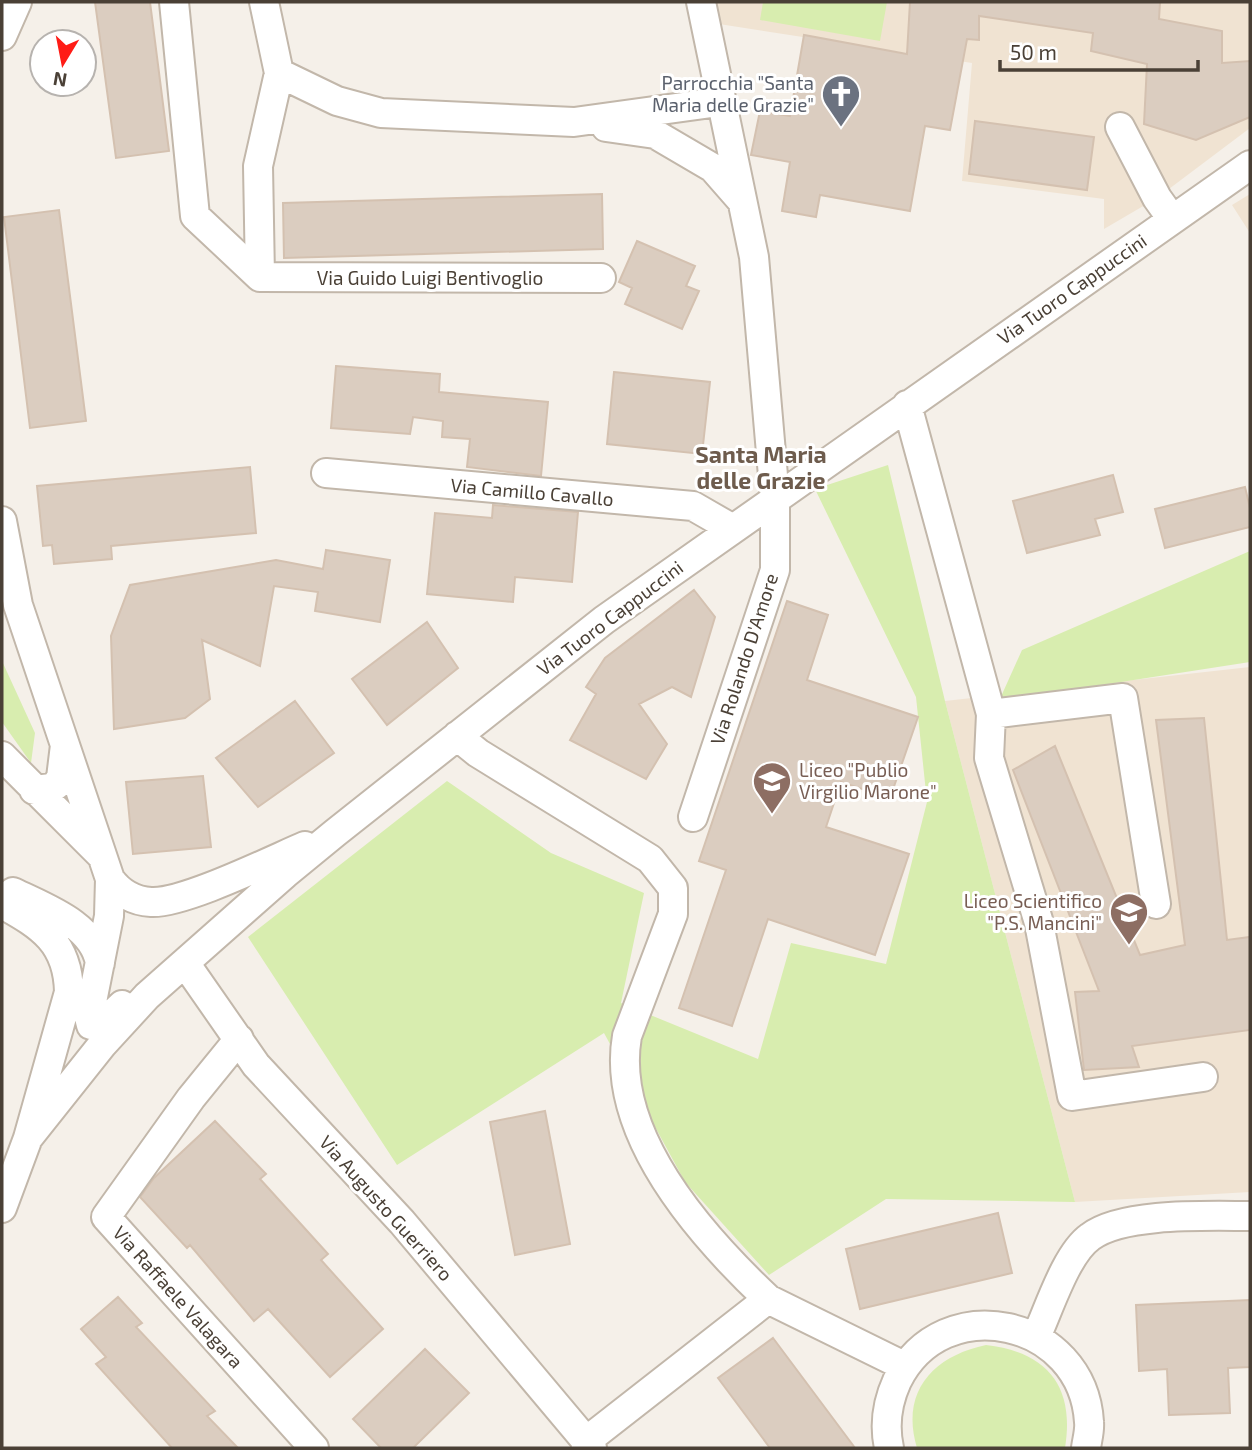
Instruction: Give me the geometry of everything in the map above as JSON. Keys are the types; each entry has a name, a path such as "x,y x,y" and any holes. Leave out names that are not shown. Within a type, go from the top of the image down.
{"street":[{"path":"2,36 17,2"},
{"path":"174,2 195,216 260,277"},
{"path":"260,277 258,166 279,73 264,2"},
{"name":"Via Rolando D'Amore","path":"693,817 775,570 775,499 754,257 745,205 719,102 701,2"},
{"path":"279,73 337,101 381,113 574,122 656,134 713,168 745,205"},
{"path":"574,122 719,102"},
{"path":"1120,127 1157,198 1172,219"},
{"name":"Via Tuoro Cappuccini","path":"28,1139 102,1045 147,996 335,833 604,620 1250,165"},
{"name":"Via Guido Luigi Bentivoglio","path":"260,277 601,278"},
{"path":"907,405 991,714 989,758 1039,923 1072,1096 1203,1077"},
{"name":"Via Camillo Cavallo","path":"326,474 692,506 733,529"},
{"path":"2,521 18,605 108,869 118,890 128,896 160,902 220,882 335,833"},
{"path":"991,714 1123,698 1156,904"},
{"path":"457,736 478,753 650,859 669,881 675,902 673,914 627,1036 624,1057 626,1087 635,1119 648,1147 719,1253 768,1298 904,1366"},
{"path":"34,790 57,785 61,778 65,746"},
{"path":"2,756 108,869 108,916 89,1017 94,1028 122,1004 147,996"},
{"path":"2,885 76,926 95,946 100,963"},
{"path":"2,904 52,937 69,968 69,992 28,1139 2,1208"},
{"name":"Via Augusto Guerriero","path":"185,963 256,1065 402,1222 589,1445"},
{"name":"Via Raffaele Valagara","path":"239,1039 191,1098 106,1217 314,1448"},
{"path":"1036,1337 1073,1256 1090,1236 1150,1217 1250,1216"},
{"path":"589,1445 768,1298"},
{"path":"889,1448 886,1433 889,1398 904,1366 925,1345 950,1331 969,1327 1008,1327 1036,1337 1063,1358 1082,1388 1090,1422 1086,1448"}],"shaded area":[{"path":"715,2 1250,2 1250,128 1157,198 1104,229 1104,199 962,181 972,63 719,24"},
{"path":"1250,194 1250,233 1232,205"},
{"name":"Liceo Scientifico \"P.S. Mancini\"","path":"1250,667 1250,1192 1075,1202 945,701"}],"green space":[{"path":"763,2 887,2 880,41 760,20"},
{"path":"888,465 945,701 1075,1202 886,1199 769,1275 685,1182 604,1033 397,1165 248,937 447,781 551,853 644,893 621,1003 758,1059 791,943 886,964 927,802 916,697 815,489"},
{"path":"1250,551 1250,662 999,701 1022,650"},
{"path":"2,661 35,733 31,763 2,722"},
{"path":"986,1345 1026,1355 1052,1376 1061,1390 1066,1407 1065,1448 917,1448 913,1410 917,1394 925,1380 950,1358"}],"building":[{"path":"95,2 150,2 169,151 116,158"},
{"path":"910,2 1160,2 1159,19 1222,31 1222,63 1250,61 1250,117 1196,140 1144,124 1147,64 1091,51 1093,33 979,16 979,40 967,39 950,130 925,126 910,211 820,195 816,217 782,211 790,162 751,155 760,111 790,116 804,35 907,54"},
{"path":"975,121 1094,137 1087,190 969,174"},
{"path":"602,194 603,249 284,258 283,203"},
{"path":"59,210 86,421 30,428 4,217"},
{"path":"637,241 695,266 686,286 699,291 682,329 625,304 632,288 619,282"},
{"path":"336,366 440,374 439,392 548,402 541,476 467,467 470,439 442,437 443,421 413,417 410,434 331,428"},
{"path":"614,372 710,382 702,454 607,444"},
{"path":"250,467 256,533 111,546 112,559 54,564 52,545 43,546 37,486"},
{"path":"1113,475 1123,512 1095,519 1100,535 1027,553 1013,501"},
{"path":"1245,487 1250,508 1250,527 1165,548 1155,509"},
{"path":"493,505 578,512 572,582 515,577 513,602 427,594 435,513 492,518"},
{"path":"326,550 390,560 380,622 315,611 318,592 274,586 260,666 202,640 210,699 185,718 114,729 111,636 130,585 276,560 323,569"},
{"path":"694,590 715,617 691,697 672,687 639,704 667,744 646,779 570,740 596,694 586,687 605,658"},
{"name":"Liceo \"Publio Virgilio Marone\"","path":"787,601 828,615 807,680 918,717 890,798 841,782 826,827 909,854 875,955 768,919 732,1026 679,1008 726,870 699,861"},
{"path":"427,622 458,668 387,725 352,679"},
{"path":"295,701 334,753 258,807 216,758"},
{"path":"1204,718 1227,940 1250,937 1250,1030 1132,1046 1139,1067 1084,1070 1075,992 1099,991 1013,770 1055,746 1140,955 1185,945 1156,720"},
{"path":"203,776 211,847 133,854 126,782"},
{"path":"545,1111 570,1244 515,1255 490,1122"},
{"path":"215,1121 266,1174 260,1179 328,1254 321,1260 383,1329 330,1377 268,1309 254,1321 190,1245 187,1248 140,1197 154,1178"},
{"path":"998,1213 1012,1273 860,1309 846,1249"},
{"path":"118,1297 142,1323 136,1327 215,1411 207,1416 238,1448 172,1448 96,1364 106,1357 81,1329"},
{"path":"1250,1300 1250,1367 1228,1368 1230,1413 1169,1415 1167,1369 1139,1371 1136,1305"},
{"path":"773,1338 855,1448 770,1448 718,1378"},
{"path":"425,1349 469,1393 413,1448 381,1448 353,1419"}],"place":[{"name":"Parrocchia \"Santa Maria delle Grazie\"","path":"841,128"},
{"name":"Liceo \"Publio Virgilio Marone\"","path":"772,815"},
{"name":"Liceo Scientifico \"P.S. Mancini\"","path":"1129,946"}],"district":[{"name":"Santa Maria delle Grazie","path":"761,468"}]}
